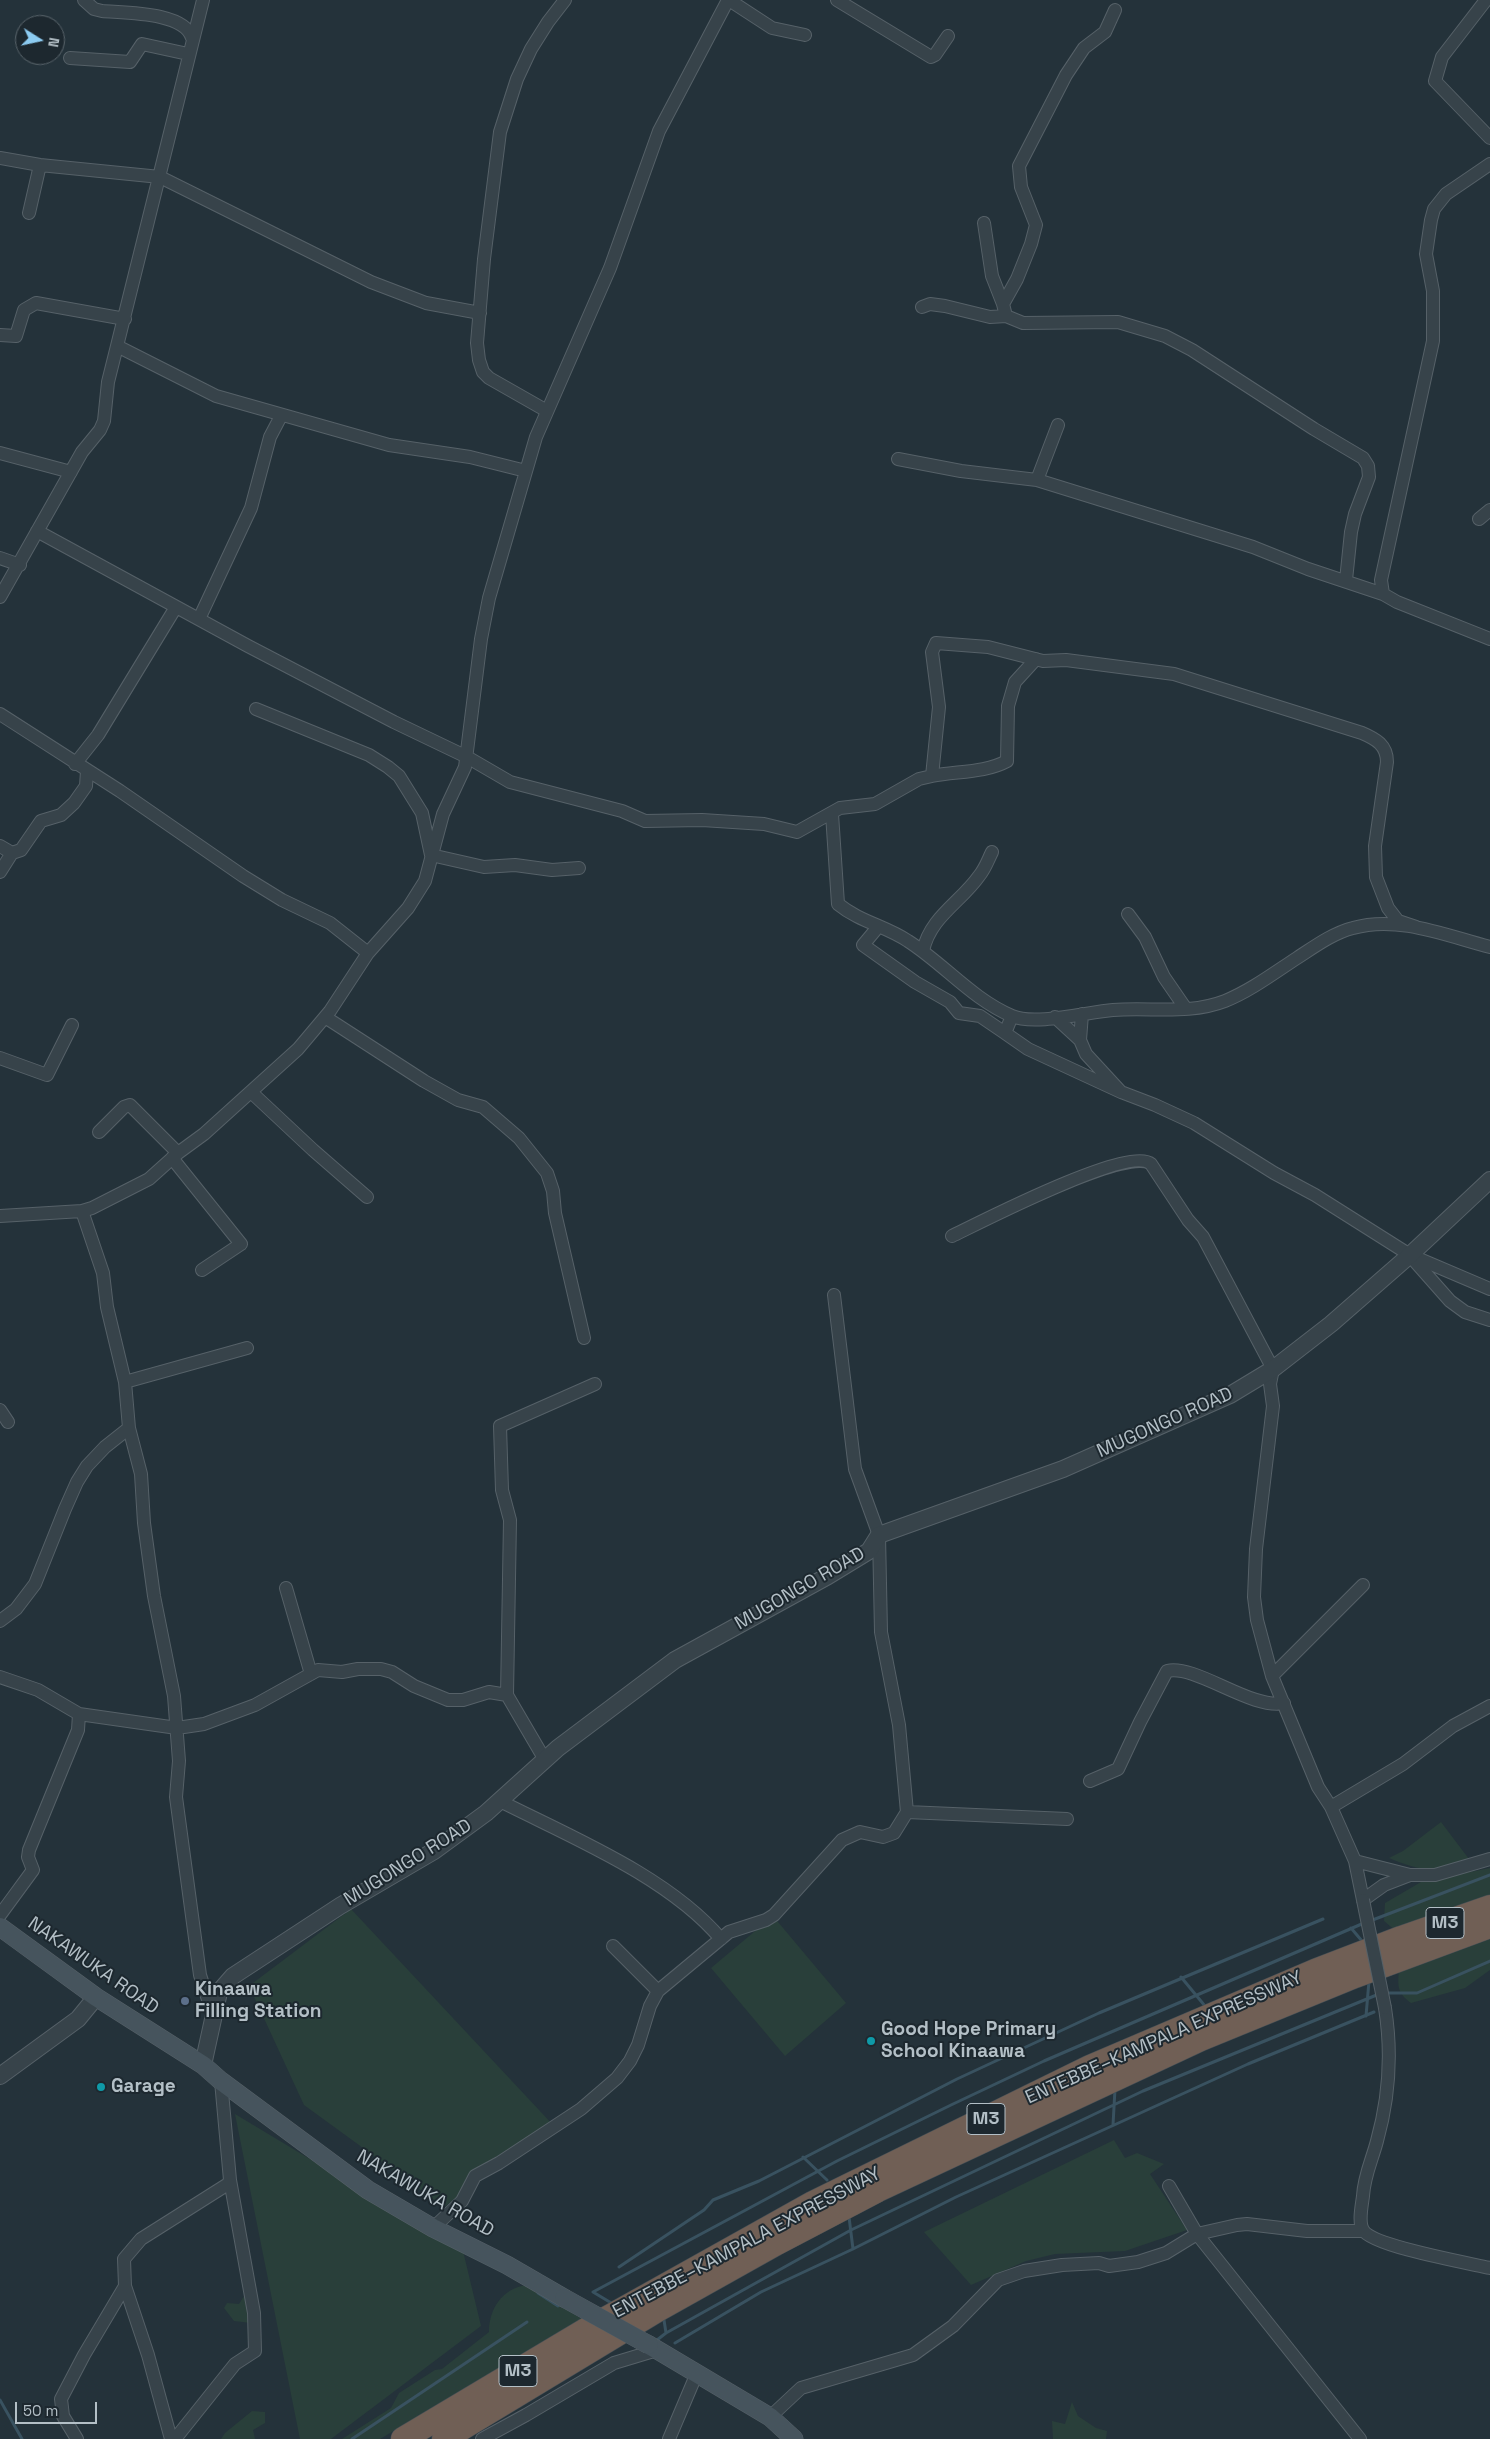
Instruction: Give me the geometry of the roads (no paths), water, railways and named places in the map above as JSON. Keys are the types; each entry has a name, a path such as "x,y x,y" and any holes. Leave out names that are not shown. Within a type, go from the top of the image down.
{"highway":[{"name":"ENTEBBE–KAMPALA EXPRESSWAY","path":"403,2439 584,2331 813,2203 1090,2066 1315,1971 1401,1938 1490,1908"},
{"name":"ENTEBBE–KAMPALA EXPRESSWAY","path":"444,2439 659,2309 775,2244 878,2190 1201,2039 1355,1976 1490,1926"}],"main road":[{"name":"NAKAWUKA ROAD","path":"0,1927 96,1997 203,2065 368,2190 434,2228 507,2265 698,2373 770,2417 794,2439"}],"street":[{"path":"84,0 94,9 102,11 168,18 185,26 192,38"},
{"path":"0,597 20,565 37,530 82,452 97,436 104,421 108,382 125,320 188,54 203,0"},
{"path":"546,411 489,378 483,372 477,343 484,259 500,132 517,79 531,49 564,0"},
{"path":"0,1216 82,1211 92,1208 149,1179 204,1134 298,1049 325,1017 368,953 408,908 425,881 443,814 465,767 475,680 488,606 526,471 546,411 610,268 659,131 728,0 772,28 805,35"},
{"path":"837,0 931,57 935,55 948,36"},
{"path":"1486,0 1442,57 1436,81 1490,138"},
{"path":"922,307 930,304 990,317 1005,310 1036,224 1021,187 1019,166 1066,75 1084,48 1105,32 1115,10"},
{"path":"70,58 130,62 142,44 188,54"},
{"path":"0,158 160,176 371,282 426,303 480,313"},
{"path":"29,213 40,164"},
{"path":"1383,594 1381,580 1433,341 1433,291 1426,254 1431,220 1434,210 1446,194 1490,164"},
{"path":"984,223 992,276 1005,310 1023,323 1118,322 1165,336 1192,350 1314,429 1363,458 1368,466 1369,477 1354,514 1350,532 1346,580"},
{"path":"0,335 16,336 24,310 36,303 125,320"},
{"path":"117,346 216,396 280,416 390,444 470,457 526,471"},
{"path":"199,619 251,508 270,437 280,416"},
{"path":"1037,480 1058,425"},
{"path":"0,453 71,472"},
{"path":"898,459 962,471 1037,480 1253,547 1308,569 1346,580 1383,594 1397,602 1490,639"},
{"path":"1479,519 1490,510"},
{"path":"37,530 176,607 394,722 467,757 510,782 622,811 645,821 702,820 764,824 797,832 840,808 880,802 919,779 957,771 994,768 1007,761 1008,706 1015,682 1036,659"},
{"path":"0,558 20,565"},
{"path":"75,764 98,735 176,607"},
{"path":"932,776 938,706 933,645 951,643 988,647 1036,659 1152,671 1189,678 1362,733 1380,742 1387,755 1387,762 1375,846 1376,877 1388,908 1398,921 1490,947"},
{"path":"256,709 369,755 388,766 399,776 422,813 431,855"},
{"path":"0,714 243,876 282,900 330,923 368,953"},
{"path":"0,872 12,853 21,850 41,821 61,815 74,803 86,786 87,771"},
{"path":"422,813 443,814"},
{"path":"832,814 838,904 851,915 906,939 924,951 982,998 1012,1016 1036,1019 1114,1010 1174,1011 1211,1005 1232,998 1328,939 1353,928 1380,924 1416,927"},
{"path":"0,846 12,853"},
{"path":"924,951 926,939 943,914 979,876 992,852"},
{"path":"431,855 484,867 515,865 552,870 579,868"},
{"path":"226,857 277,892 354,933 368,953"},
{"path":"1128,914 1146,936 1164,977 1186,1009"},
{"path":"878,927 863,945 894,968 950,1002 959,1013 980,1016 1028,1049 1194,1123 1274,1173 1315,1195 1410,1255 1490,1289"},
{"path":"1080,1040 1082,1014"},
{"path":"1005,1033 1012,1016"},
{"path":"325,1017 424,1082 458,1100 484,1107 519,1138 547,1174 553,1191 555,1213 584,1338"},
{"path":"1055,1017 1080,1040 1086,1054 1121,1092"},
{"path":"0,1058 47,1075 72,1025"},
{"path":"1071,1069 1086,1054"},
{"path":"251,1092 367,1197"},
{"path":"99,1132 124,1107 130,1105 175,1156 241,1244 202,1270"},
{"path":"952,1236 1040,1193 1103,1169 1142,1160 1148,1161 1208,1245 1254,1337 1273,1369 1270,1384 1273,1406 1260,1509 1254,1597 1257,1620 1272,1676 1318,1787 1331,1807 1355,1862 1389,2036 1386,2098 1378,2140 1364,2180 1361,2222 1363,2230 1372,2238 1410,2250 1490,2268"},
{"name":"MUGONGO ROAD","path":"203,2065 219,1992 233,1976 340,1906 434,1851 500,1801 545,1760 675,1660 828,1576 869,1551 879,1535 1063,1469 1216,1402 1273,1369 1331,1324 1410,1255 1490,1180"},
{"path":"82,1211 103,1273 107,1308 125,1382 129,1428 141,1474 144,1523 154,1596 174,1696 179,1760 176,1797 200,1975 213,2015"},
{"path":"1410,1255 1450,1301 1465,1312 1490,1320"},
{"path":"434,2228 462,2201 475,2176 505,2160 581,2109 617,2078 630,2061 638,2045 650,2006 658,1991 734,1929 766,1920 774,1915 842,1840 860,1832 883,1837 894,1833 907,1812 899,1724 881,1632 879,1535 855,1469 834,1295"},
{"path":"125,1382 190,1362 247,1348"},
{"path":"545,1760 507,1695 510,1520 502,1490 500,1426 596,1384"},
{"path":"0,1410 8,1422"},
{"path":"0,1621 16,1609 35,1584 65,1509 77,1482 87,1466 105,1447 129,1428"},
{"path":"1272,1676 1363,1585"},
{"path":"286,1588 310,1674"},
{"path":"0,1678 38,1690 79,1714 177,1728 204,1724 256,1705 318,1670 342,1672 358,1669 381,1669 392,1672 414,1686 448,1700 463,1700 489,1692 507,1695"},
{"path":"1090,1781 1118,1769 1167,1671 1174,1670 1200,1678 1270,1704 1284,1703"},
{"path":"1331,1807 1403,1764 1453,1726 1490,1706"},
{"path":"0,1914 32,1870 28,1857 29,1850 78,1730 79,1714"},
{"path":"500,1801 596,1850 662,1888 707,1922 721,1939"},
{"path":"907,1812 1067,1819"},
{"path":"1355,1862 1410,1875 1435,1875 1490,1859"},
{"path":"1363,1900 1384,1885 1410,1875"},
{"path":"613,1946 658,1991"},
{"path":"0,2076 78,2019 96,1997"},
{"path":"175,2439 235,2364 255,2351 254,2313 230,2180 222,2081"},
{"path":"170,2439 150,2361 125,2286 124,2259 129,2250 141,2238 225,2187 230,2180"},
{"path":"1169,2186 1197,2234 1360,2439"},
{"path":"770,2417 801,2388 913,2355 923,2350 953,2326 998,2280 1024,2271 1062,2265 1099,2263 1109,2266 1138,2262 1166,2253 1197,2234 1247,2224 1308,2231 1363,2230"},
{"path":"77,2439 63,2416 61,2399 84,2355 125,2286"},
{"path":"482,2439 526,2416 614,2363 653,2347"},
{"path":"669,2439 698,2373"}],"waterway":[{"path":"1370,1921 1490,1875"},
{"path":"619,2267 704,2210 713,2200 759,2181 957,2079 1099,2013 1323,1919"},
{"path":"613,2304 593,2292 837,2161 1044,2061 1364,1923"},
{"path":"1351,1928 1362,1941"},
{"path":"1385,1993 1417,1993 1490,1961"},
{"path":"1181,1977 1205,2006"},
{"path":"1366,2016 1369,1981"},
{"path":"657,2340 666,2333 851,2230 1143,2091 1379,1994"},
{"path":"849,2217 853,2249 956,2197 1248,2064 1374,2012"},
{"path":"1113,2125 1115,2089"},
{"path":"803,2157 827,2180"},
{"path":"675,2343 761,2292 853,2249"},
{"path":"538,2293 558,2306"},
{"path":"664,2320 666,2333"},
{"path":"352,2439 527,2322"},
{"path":"0,2400 22,2439"}],"place":[{"name":"Kinaawa Filling Station","path":"185,2001"},
{"name":"Good Hope Primary School Kinaawa","path":"871,2041"},
{"name":"Garage","path":"101,2087"}]}
